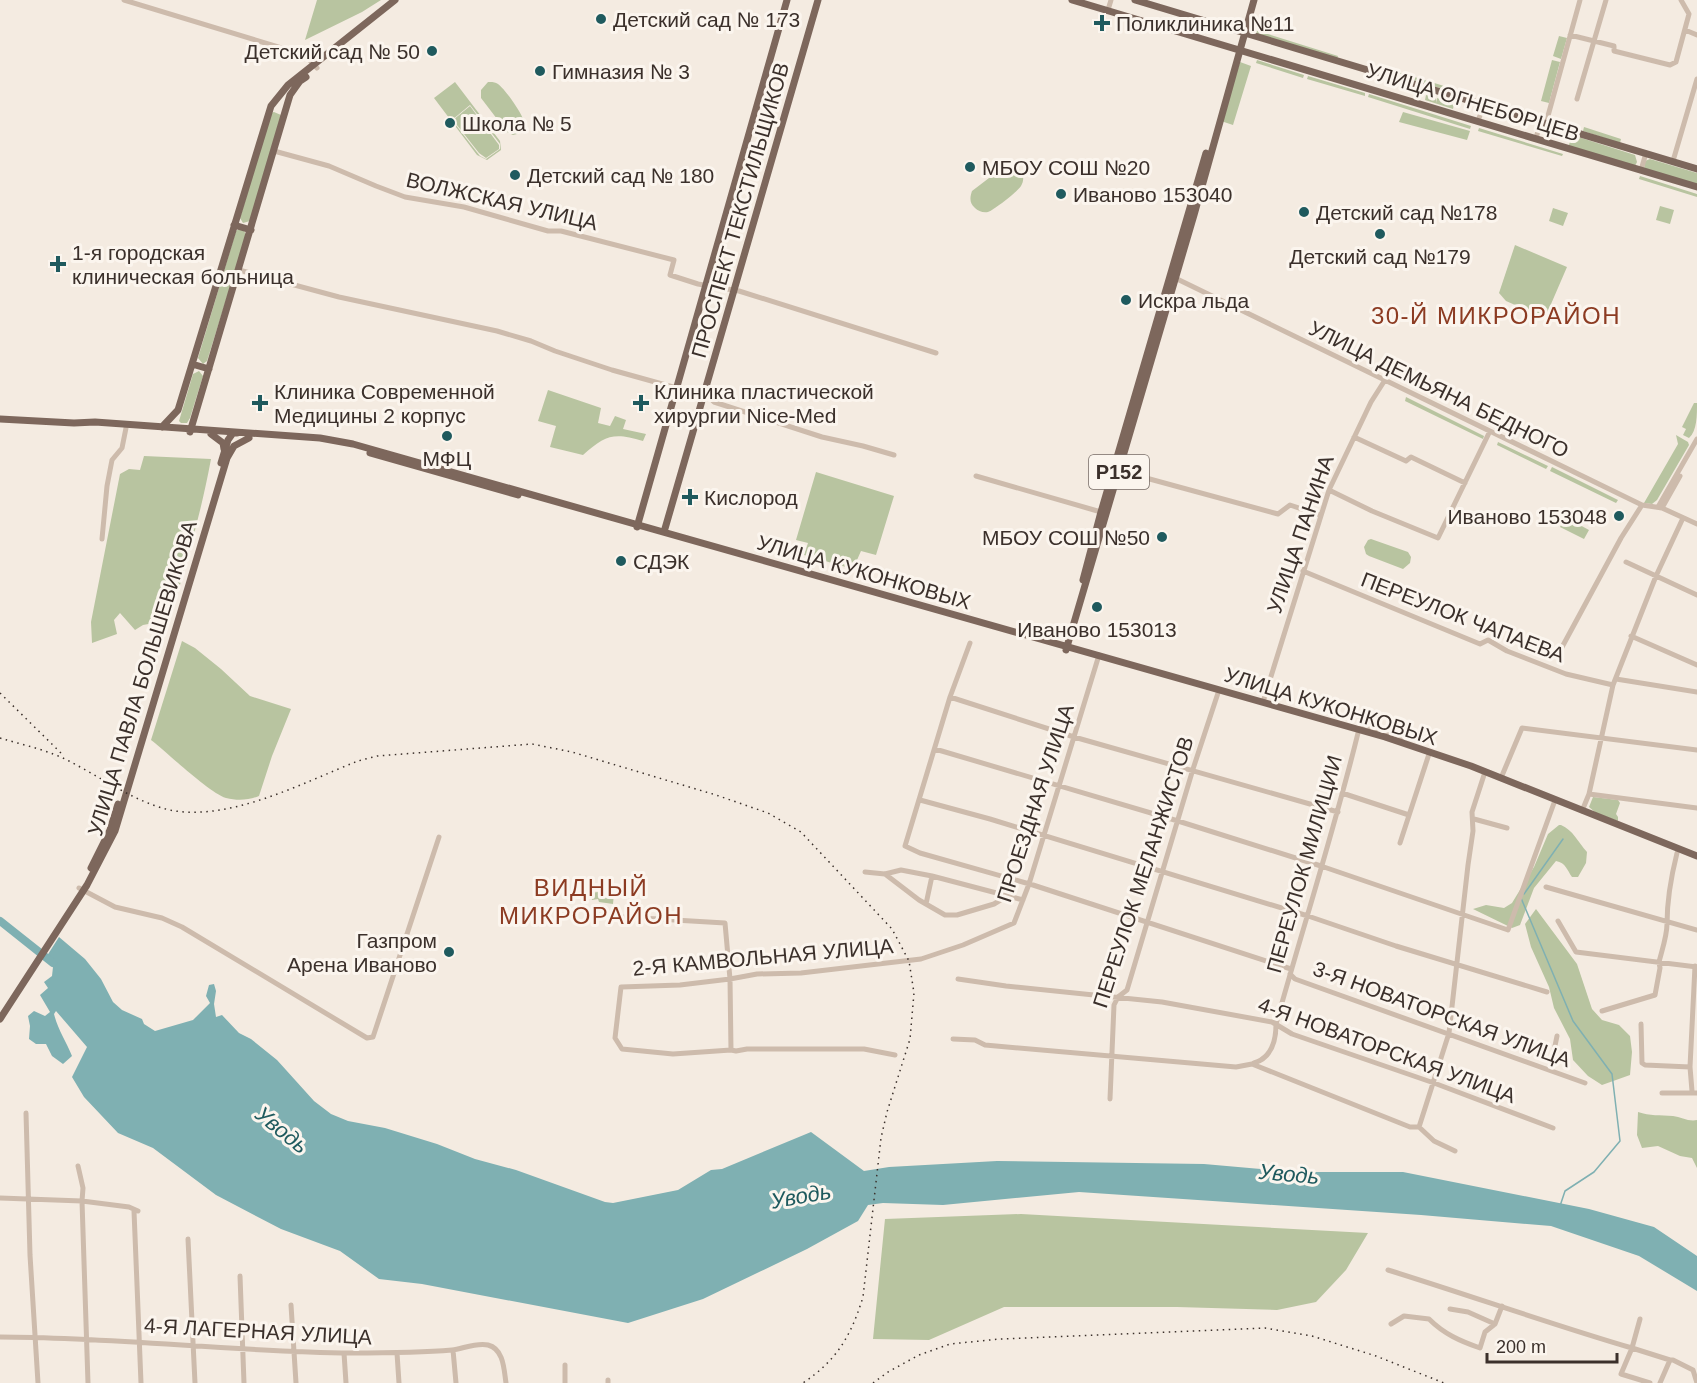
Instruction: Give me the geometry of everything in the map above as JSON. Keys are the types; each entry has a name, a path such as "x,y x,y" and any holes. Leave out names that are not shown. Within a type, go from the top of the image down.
{"main road":[{"path":"190,430 290,95 300,81 316,66 395,0"},
{"path":"162,427 178,410 271,106 288,85 401,0"},
{"name":"ПРОСПЕКТ ТЕКСТИЛЬЩИКОВ","path":"637,527 787,0"},
{"name":"ПРОСПЕКТ ТЕКСТИЛЬЩИКОВ","path":"661,531 668,520 818,0"},
{"name":"УЛИЦА ОГНЕБОРЦЕВ","path":"1072,0 1697,187"},
{"name":"УЛИЦА ОГНЕБОРЦЕВ","path":"1135,0 1697,169"},
{"name":"Р152","path":"1065,648 1252,0"},
{"path":"271,106 286,110"},
{"path":"234,225 251,230"},
{"path":"192,364 209,369"},
{"path":"194,416 198,425 212,432 223,443 226,456"},
{"name":"УЛИЦА КУКОНКОВЫХ","path":"0,420 95,422 162,427 352,448 1404,744 1501,778 1697,859"},
{"name":"УЛИЦА КУКОНКОВЫХ","path":"0,420 190,430"},
{"path":"226,456 233,435"},
{"name":"УЛИЦА КУКОНКОВЫХ","path":"233,435 320,438 353,444 637,527"},
{"name":"УЛИЦА ПАВЛА БОЛЬШЕВИКОВА","path":"32,966 81,889 103,846 226,456 236,443 249,438"},
{"name":"УЛИЦА КУКОНКОВЫХ","path":"648,530 661,531 923,608"},
{"name":"УЛИЦА КУКОНКОВЫХ","path":"1098,657 1262,704"},
{"name":"УЛИЦА КУКОНКОВЫХ","path":"1359,731 1429,754 1697,859"},
{"path":"0,1012 32,966"},
{"path":"0,1019 32,966"}],"street":[{"path":"124,0 305,56 316,66"},
{"path":"1108,10 1111,0"},
{"path":"1536,138 1543,122 1580,0"},
{"path":"1577,99 1606,0"},
{"path":"1570,35 1614,46 1614,51 1670,65 1676,62 1689,14 1681,0"},
{"path":"1685,30 1697,35"},
{"path":"1673,161 1697,79"},
{"path":"1478,121 1484,104"},
{"name":"ВОЛЖСКАЯ УЛИЦА","path":"274,151 329,166 405,197 464,207 548,231 561,231 674,260 670,274 706,286"},
{"path":"1641,170 1646,153"},
{"path":"239,270 339,297 497,331 612,370 677,387 714,402 822,437 894,456"},
{"name":"УЛИЦА ДЕМЬЯНА БЕДНОГО","path":"1172,277 1642,505 1660,508 1697,524"},
{"path":"706,286 734,291 936,353"},
{"name":"УЛИЦА ПАНИНА","path":"1262,704 1329,490 1384,380"},
{"path":"102,539 110,469 112,460 122,448 126,428"},
{"path":"1329,490 1372,511 1438,538 1490,431"},
{"path":"1354,437 1406,461 1412,458 1465,483"},
{"path":"1660,508 1697,439"},
{"path":"1660,508 1697,446"},
{"path":"976,476 1104,512"},
{"path":"1114,477 1146,478 1278,514 1290,505 1320,515"},
{"path":"1562,649 1621,538 1642,505"},
{"path":"1582,811 1589,794 1613,685 1656,576 1683,518"},
{"path":"1626,562 1697,595"},
{"name":"ПЕРЕУЛОК ЧАПАЕВА","path":"1304,571 1480,644 1488,640 1507,651 1566,674 1613,685"},
{"path":"1631,636 1697,665"},
{"path":"970,643 950,697 920,800 1162,871 1547,992"},
{"name":"ПРОЕЗДНАЯ УЛИЦА","path":"909,961 963,945 1014,923 1029,884 1098,657"},
{"path":"1616,679 1697,692"},
{"name":"ПЕРЕУЛОК МЕЛАНЖИСТОВ","path":"1110,1099 1114,1005 1118,997 1127,990 1218,693"},
{"path":"950,697 1074,736 1338,812"},
{"path":"1501,778 1522,728 1697,750"},
{"name":"ПЕРЕУЛОК МИЛИЦИИ","path":"1252,1064 1262,1061 1269,1055 1359,731"},
{"path":"935,749 1321,866 1508,930 1554,803"},
{"path":"1400,843 1429,754"},
{"path":"1419,1127 1449,1033 1474,819 1472,812 1484,775"},
{"path":"1342,793 1409,815"},
{"path":"1589,794 1697,808"},
{"name":"3-Я НОВАТОРСКАЯ УЛИЦА","path":"920,800 905,846 920,853 1029,884 1291,971 1295,979 1585,1083"},
{"path":"1474,819 1507,828"},
{"path":"81,889 115,907 162,918 182,927 367,1038 371,1038 439,837"},
{"path":"1602,1011 1655,995 1667,923 1670,885 1677,853"},
{"path":"865,872 885,874 901,870 1023,900"},
{"path":"885,874 945,915 957,915 994,904 1007,896"},
{"path":"926,904 932,876"},
{"path":"1546,887 1697,930"},
{"path":"624,917 725,923 730,979 731,1050 855,1048 883,1051 895,1055"},
{"path":"1558,921 1576,952 1696,967 1690,1067 1694,1092 1662,1093"},
{"name":"2-Я КАМВОЛЬНАЯ УЛИЦА","path":"731,1050 673,1054 622,1049 615,1038 621,987 680,985 757,974 810,972 909,961"},
{"name":"4-Я НОВАТОРСКАЯ УЛИЦА","path":"958,980 1162,1002 1276,1024 1292,1034 1434,1083 1553,1128"},
{"path":"1641,1024 1642,1063 1690,1067"},
{"path":"1550,1070 1557,1036"},
{"path":"953,1040 975,1040 985,1046 1236,1067 1252,1064 1410,1127 1419,1127 1434,1142 1455,1151"},
{"path":"26,1113 38,1383"},
{"path":"78,1166 83,1188 88,1383"},
{"path":"0,1198 82,1201 129,1207 136,1211 138,1342 141,1383"},
{"path":"188,1239 195,1383"},
{"path":"1388,1270 1551,1324 1670,1360 1693,1370 1697,1383"},
{"path":"240,1276 244,1383"},
{"path":"291,1305 296,1383"},
{"path":"1390,1324 1404,1316 1429,1319 1453,1338 1480,1348 1485,1332 1494,1324 1502,1306"},
{"path":"1450,1309 1468,1312 1494,1324"},
{"path":"1640,1319 1632,1348 1621,1374 1650,1383"},
{"name":"4-Я ЛАГЕРНАЯ УЛИЦА","path":"0,1336 87,1338 344,1353 453,1350 488,1345 499,1353 504,1364 506,1383"},
{"path":"453,1350 456,1383"},
{"path":"344,1353 346,1383"},
{"path":"397,1353 399,1383"},
{"path":"1660,1383 1670,1360"},
{"path":"565,1365 565,1383"}],"green space":[{"path":"317,0 381,0 305,40"},
{"path":"1255,30 1338,56 1337,59 1254,33"},
{"path":"1559,36 1567,38 1561,59 1553,56"},
{"path":"1257,60 1304,75 1303,78 1256,63"},
{"path":"1552,60 1560,62 1549,103 1541,101"},
{"path":"1240,62 1251,66 1233,125 1221,121"},
{"path":"1378,66 1464,92 1463,95 1377,69"},
{"path":"1308,76 1365,93 1365,96 1307,79"},
{"path":"455,82 500,141 501,150 487,160 477,155 434,98","holes":["470,105 500,144 500,149 486,159 480,156 452,120"]},
{"path":"488,82 498,84 514,103 525,125 521,133 513,135 507,132 481,98 481,90"},
{"path":"1369,94 1471,126 1470,129 1368,97"},
{"path":"1426,95 1436,98 1436,103 1437,98 1454,104 1453,109 1425,100"},
{"path":"1500,103 1546,116 1545,119 1500,105"},
{"path":"470,106 499,145 499,149 486,158 479,153 453,120"},
{"path":"1403,112 1470,131 1467,140 1399,122"},
{"path":"271,113 281,115 250,221 243,223 240,218"},
{"path":"1584,127 1621,139 1620,143 1583,131"},
{"path":"1479,128 1563,154 1562,156 1478,131"},
{"path":"1572,135 1635,155 1637,162 1635,166 1568,148"},
{"path":"1650,159 1697,173 1697,186 1644,169 1645,161"},
{"path":"1006,165 1014,166 1020,171 1023,178 1021,186 991,211 978,210 971,202 972,191"},
{"path":"1640,176 1697,194 1697,197 1639,179"},
{"path":"1660,206 1674,210 1670,224 1656,220"},
{"path":"1553,208 1568,213 1563,226 1549,221"},
{"path":"244,230 246,236 207,361 203,364 198,358 236,231"},
{"path":"1515,245 1567,267 1545,318 1506,301 1499,293"},
{"path":"199,371 203,376 190,418 187,423 181,423 179,421 193,374"},
{"path":"548,390 601,408 598,423 610,426 615,416 626,420 623,429 646,434 643,441 617,436 610,437 583,455 550,447 556,426 538,421"},
{"path":"1406,397 1484,436 1483,439 1405,401"},
{"path":"1694,403 1697,403 1696,422 1689,438 1683,435 1686,429 1682,427"},
{"path":"1676,435 1689,445 1657,500 1652,504 1644,503 1678,444"},
{"path":"1498,442 1548,466 1546,469 1497,445"},
{"path":"144,456 211,459 187,560 170,620 143,625 135,630 120,613 114,620 117,634 92,643 91,622 120,474 129,469 140,470"},
{"path":"1552,467 1618,500 1616,503 1550,471"},
{"path":"816,472 894,496 876,555 861,551 853,569 804,555 808,543 796,540"},
{"path":"1565,517 1589,530 1584,539 1560,527"},
{"path":"1371,539 1408,552 1411,557 1410,563 1403,569 1369,556 1364,547"},
{"path":"182,641 195,648 221,669 250,696 291,709 259,796 239,800 218,794 151,740"},
{"path":"1593,797 1618,800 1620,803 1616,814 1618,821 1596,813 1589,807"},
{"path":"1559,825 1569,830 1587,852 1586,863 1578,877 1572,877 1564,865 1556,861 1534,888 1520,925 1512,928 1473,909 1486,905 1504,908 1512,903 1534,867 1548,834"},
{"path":"598,892 599,895 614,893 613,904 599,902 598,899 592,900 591,893"},
{"path":"1536,909 1577,964 1592,1009 1602,1020 1619,1025 1630,1036 1632,1052 1630,1075 1602,1085 1588,1076 1573,1060 1570,1039 1554,1008 1549,987 1531,947 1525,924"},
{"path":"1638,1112 1697,1120 1697,1168 1692,1158 1680,1156 1658,1146 1642,1148 1637,1135"},
{"path":"1021,1214 1368,1233 1346,1270 1316,1302 1277,1310 1177,1307 1004,1307 929,1340 873,1339 885,1219"}],"water":[{"path":"59,937 85,959 101,979 113,1002 122,1010 142,1019 144,1024 155,1031 193,1020 210,1003 206,996 209,985 214,984 216,1017 222,1015 239,1033 251,1039 277,1060 314,1101 331,1114 348,1121 385,1128 437,1144 605,1202 613,1203 678,1190 711,1170 722,1169 811,1132 864,1171 889,1167 997,1161 1204,1164 1296,1172 1403,1172 1589,1209 1654,1227 1697,1256 1697,1291 1639,1256 1551,1226 1079,1192 943,1205 883,1203 868,1205 858,1221 807,1249 703,1299 628,1323 422,1284 379,1279 340,1251 281,1229 216,1195 153,1148 118,1133 84,1097 72,1077 87,1047 56,1011 54,1014 56,1020 72,1056 63,1064 52,1056 46,1044 36,1044 29,1039 28,1016 34,1011 45,1016 50,1012 40,995 48,988 44,982 52,976 53,967 45,959"}],"waterway":[{"path":"1524,894 1563,839"},
{"path":"1521,898 1573,1021 1612,1074 1620,1141 1594,1172 1565,1191 1560,1206"},
{"name":"Уводь","path":"0,921 53,963"}],"railway":[{"path":"0,693 63,755"},
{"path":"0,738 61,757 150,804 185,812 236,807 262,800 358,761 377,756 532,744 572,752 716,795 768,813 801,832 892,929 909,961 914,993 910,1039 881,1138 863,1297 853,1324 841,1346 825,1365 803,1383"},
{"path":"873,1383 919,1355 950,1344 1000,1339 1265,1328 1312,1336 1376,1356 1444,1383"}],"place":[{"name":"Детский сад № 173","path":"601,19"},
{"name":"Поликлиника №11","path":"1102,23"},
{"name":"Детский сад № 50","path":"432,51"},
{"name":"Гимназия № 3","path":"540,71"},
{"name":"Школа № 5","path":"450,123"},
{"name":"МБОУ СОШ №20","path":"970,167"},
{"name":"Детский сад № 180","path":"515,175"},
{"name":"Иваново 153040","path":"1061,194"},
{"name":"Детский сад №178","path":"1304,212"},
{"name":"Детский сад №179","path":"1380,234"},
{"name":"1-я городская клиническая больница","path":"58,264"},
{"name":"Искра льда","path":"1126,300"},
{"name":"Клиника Современной Медицины 2 корпус","path":"260,403"},
{"name":"Клиника пластической хирургии Nice-Med","path":"641,403"},
{"name":"МФЦ","path":"447,436"},
{"name":"Кислород","path":"690,497"},
{"name":"Иваново 153048","path":"1619,516"},
{"name":"МБОУ СОШ №50","path":"1162,537"},
{"name":"СДЭК","path":"621,561"},
{"name":"Иваново 153013","path":"1097,607"},
{"name":"Газпром Арена Иваново","path":"449,952"}],"district":[{"name":"30-Й МИКРОРАЙОН","path":"1496,315"},
{"name":"ВИДНЫЙ МИКРОРАЙОН","path":"591,901"}]}
